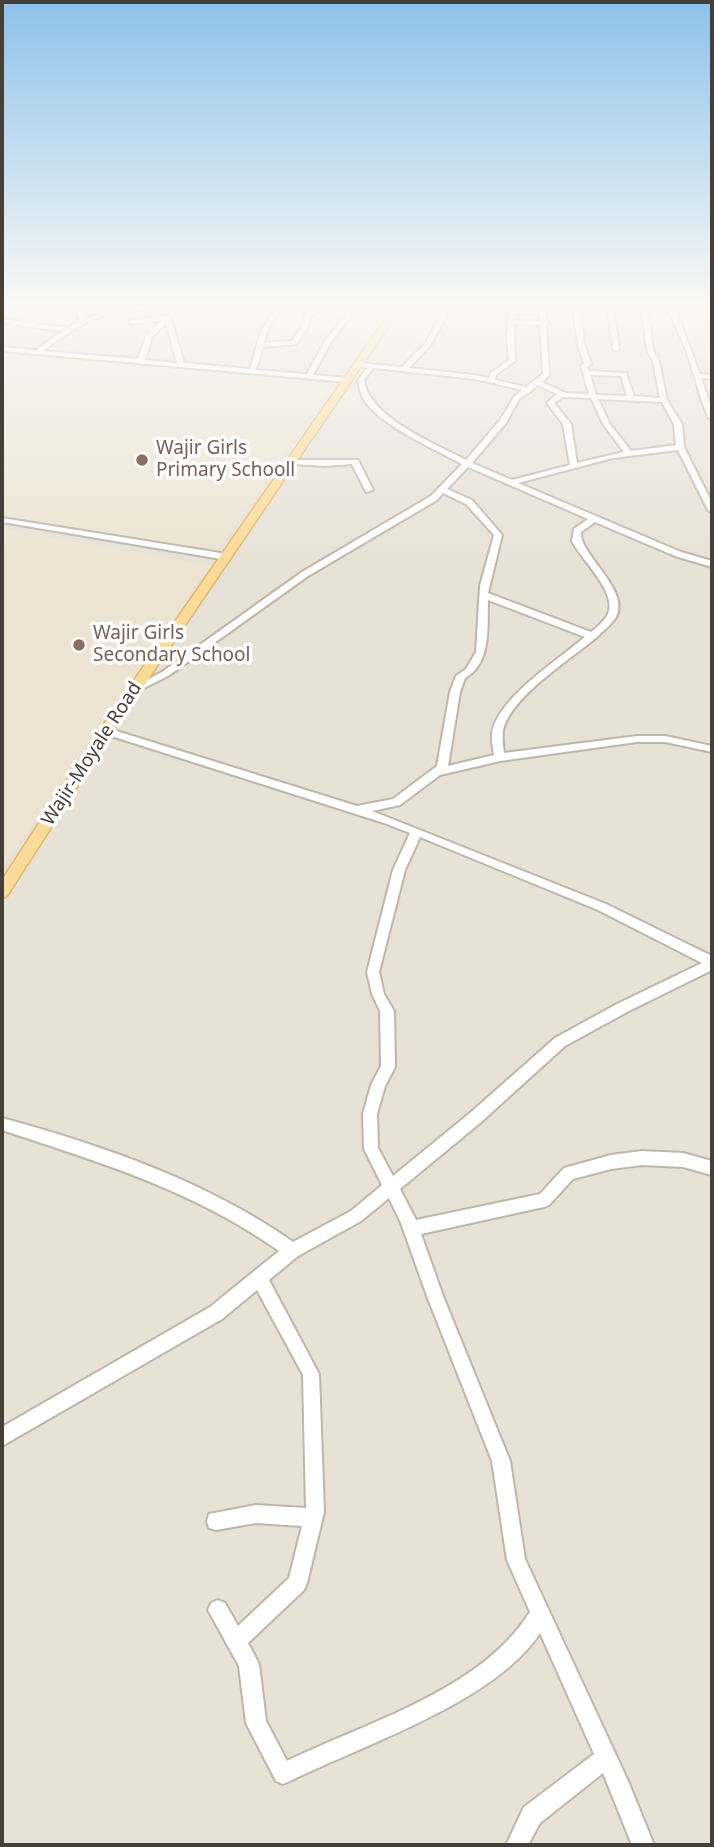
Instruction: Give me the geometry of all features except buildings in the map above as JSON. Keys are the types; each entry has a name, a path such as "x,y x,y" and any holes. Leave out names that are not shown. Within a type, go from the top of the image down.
{"main road":[{"name":"Wajir-Moyale Road","path":"2,892 106,731 340,391"}],"street":[{"path":"363,391 371,405 395,424 465,463 678,554 712,564"},
{"path":"135,688 165,674 305,574 407,516 443,491 503,421 516,398 527,391"},
{"path":"554,391 561,395 664,400"},
{"path":"592,391 608,430 629,454"},
{"path":"629,391 631,398"},
{"path":"662,391 664,400 678,424 680,447 712,510"},
{"path":"703,391 712,417"},
{"path":"561,395 550,403 567,424 573,464"},
{"path":"512,482 573,464 680,447"},
{"path":"293,462 355,462 369,490"},
{"path":"438,772 444,763 455,692 461,676 470,671 481,652 484,595 490,556 499,540 498,535 469,502 443,491"},
{"path":"500,757 497,734 500,725 520,697 612,616 614,603 597,568 584,554 576,539 577,531 594,519"},
{"path":"2,520 227,557"},
{"path":"484,595 592,636"},
{"path":"106,731 357,810 602,907 712,963"},
{"path":"357,810 396,802 421,780 438,772 500,757 637,739 665,739 712,749"},
{"path":"416,833 399,870 372,979 387,1011 388,1067 378,1085 370,1114 371,1149 411,1229 501,1461 516,1560 607,1757 643,1845"},
{"path":"2,1437 216,1313 292,1251 356,1216 528,1073 560,1042 712,963"},
{"path":"2,1124 182,1184 256,1223 292,1251"},
{"path":"411,1229 544,1200 569,1173 611,1162 642,1158 683,1160 712,1168"},
{"path":"236,1641 297,1583 314,1518 311,1374 259,1278"},
{"path":"216,1521 256,1514 314,1518"},
{"path":"218,1610 249,1664 256,1723 282,1774 389,1726 460,1689 519,1645 540,1615"},
{"path":"517,1845 532,1815 607,1757"}],"shaded area":[{"path":"2,391 712,391 712,1845 2,1845"},
{"name":"Wajir Girls Primary Schooll","path":"2,391 329,391 217,552 2,515"},
{"name":"Wajir Girls Secondary School","path":"2,529 211,566 2,868"}],"place":[{"name":"Wajir Girls Primary Schooll","path":"142,460"},
{"name":"Wajir Girls Secondary School","path":"79,645"}]}
